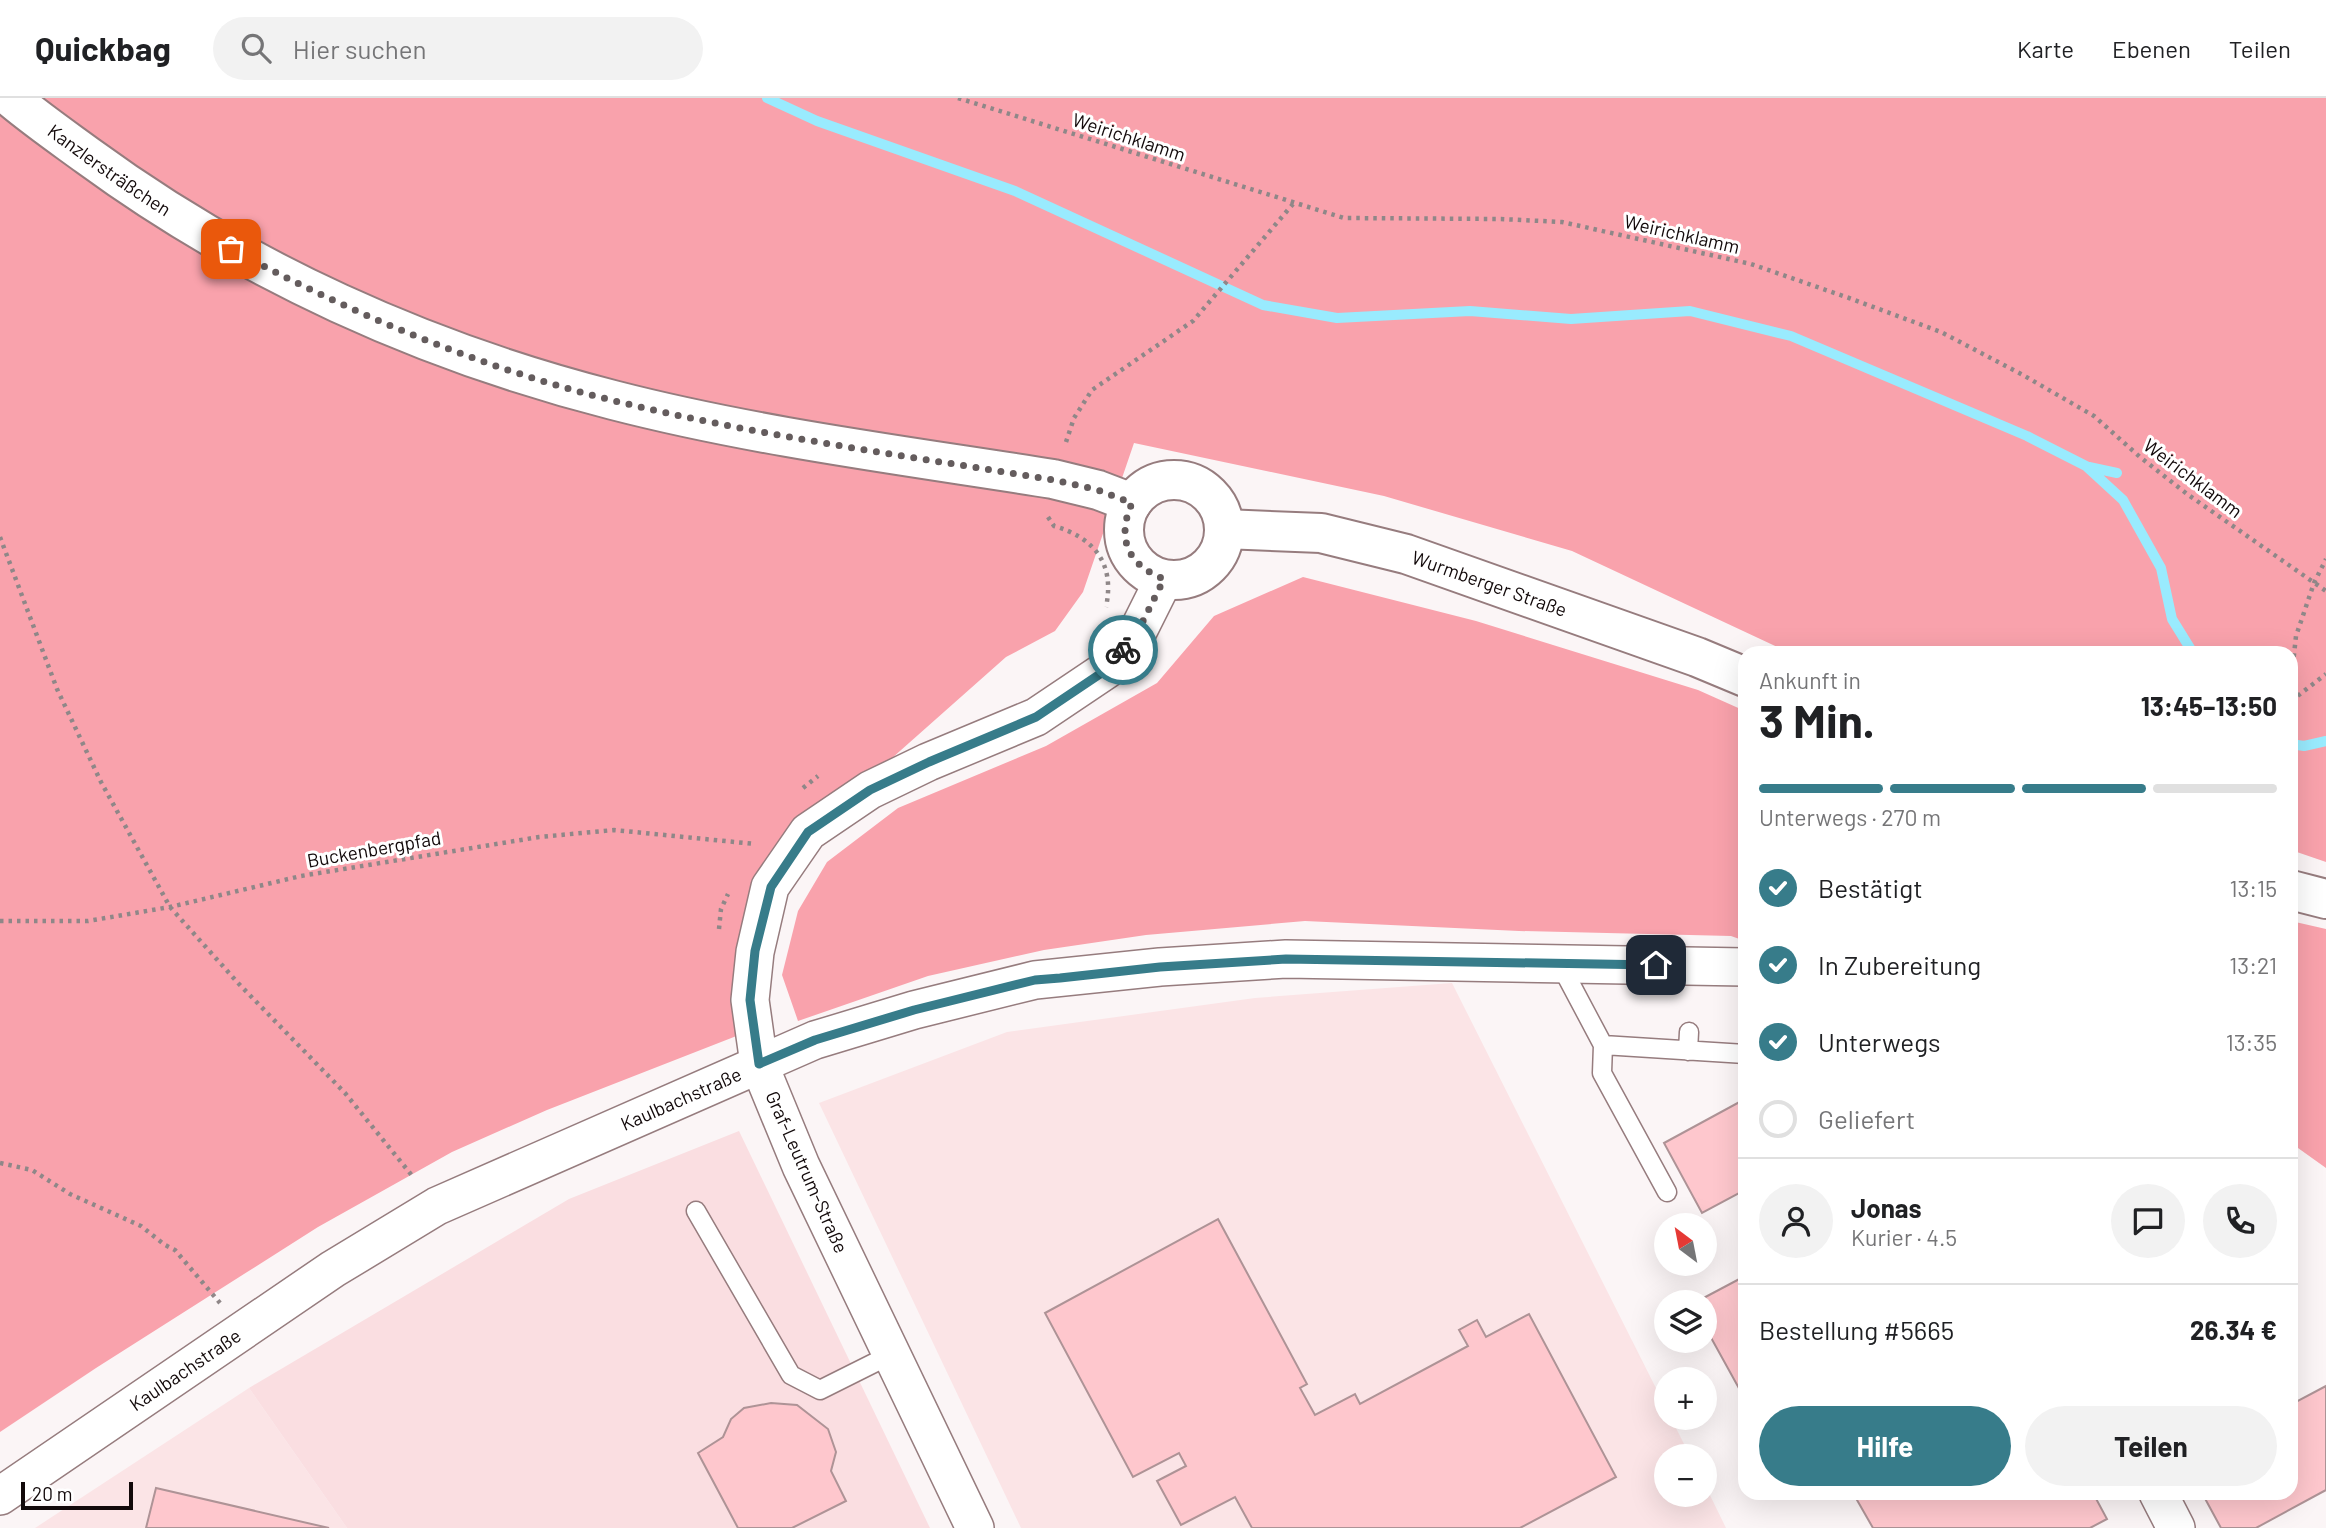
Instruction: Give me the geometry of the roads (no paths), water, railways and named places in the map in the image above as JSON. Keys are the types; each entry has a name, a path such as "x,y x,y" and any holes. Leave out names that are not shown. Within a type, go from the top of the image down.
{"main road":[{"name":"Kanzlersträßchen","path":"11,98 127,185 210,238 294,282 423,339 497,366 613,400 741,427 1054,480 1098,490 1132,503"},
{"path":"1172,480 1188,482 1202,489 1214,500 1221,513 1224,529 1221,547 1212,562 1199,574 1181,579 1164,579 1136,564 1128,550 1124,534 1132,503 1142,491 1156,483 1172,480"},
{"name":"Wurmberger Straße","path":"1224,529 1321,533 1406,554 1738,674"},
{"path":"2298,892 2326,899"}],"street":[{"name":"Graf-Leutrum-Straße","path":"975,1528 801,1166 759,1064 750,1000 755,951 771,887 808,832 870,790 1036,717 1106,670 1135,637 1164,579"},
{"name":"Kaulbachstraße","path":"0,1496 333,1269 438,1206 827,1036 914,1010 1035,980 1160,967 1286,959 1738,967"},
{"path":"2162,1500 2176,1528"}],"lane":[{"path":"1560,964 1603,1045 1602,1073 1667,1192"},
{"path":"1688,1051 1689,1032"},
{"path":"1603,1045 1738,1054"},
{"path":"696,1211 791,1375 820,1391 892,1354"}],"waterway":[{"path":"767,98 817,121 1015,191 1263,305 1337,318 1470,311 1571,319 1690,311 1791,336 2027,436 2086,466 2123,500 2161,568 2172,619 2189,646"},
{"path":"2089,467 2117,473"},
{"path":"2298,745 2326,741"}]}
